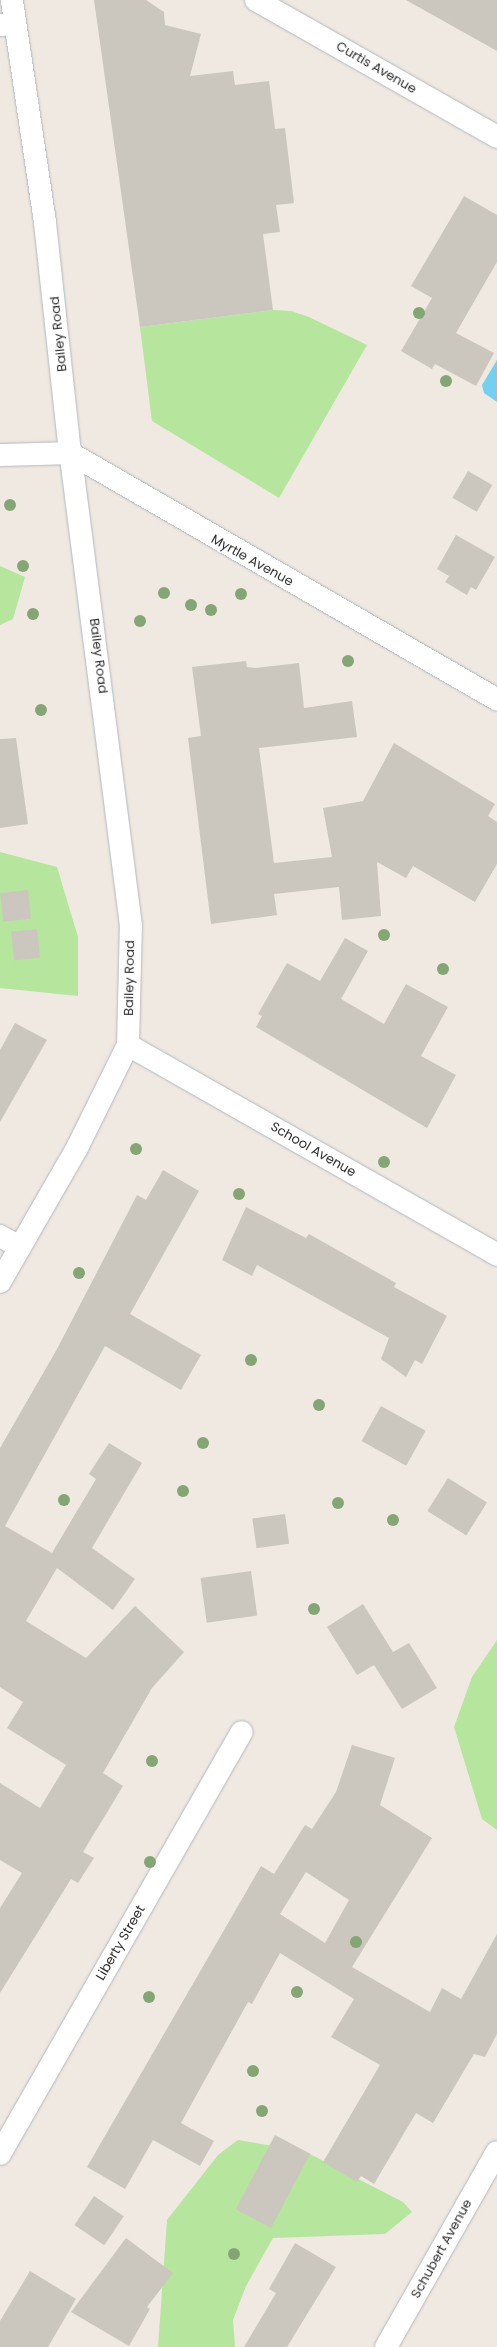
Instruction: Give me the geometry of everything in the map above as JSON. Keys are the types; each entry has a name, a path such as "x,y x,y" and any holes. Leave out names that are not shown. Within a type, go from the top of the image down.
{"street":[{"name":"Bailey Road","path":"0,1282 77,1148 128,1045 132,926 70,453 61,349 8,24 12,0"},
{"name":"Curtis Avenue","path":"256,0 497,137"},
{"path":"0,456 70,453"},
{"name":"Myrtle Avenue","path":"70,453 497,700"},
{"name":"School Avenue","path":"128,1045 497,1255"},
{"path":"0,1236 20,1247"},
{"name":"Liberty Street","path":"0,2154 242,1732"},
{"name":"Schubert Avenue","path":"386,2347 497,2152"}],"green space":[{"path":"273,310 291,311 309,317 367,345 279,498 152,421 140,327"},
{"path":"0,566 25,577 13,619 0,625"},
{"path":"0,852 57,867 78,937 78,996 0,988"},
{"path":"497,1640 497,1830 482,1819 454,1727 472,1677"},
{"path":"238,2140 304,2151 403,2202 412,2212 385,2234 273,2238 246,2286 233,2320 235,2347 158,2347 167,2220 218,2155"}],"water":[{"path":"497,360 497,402 484,393 482,385"}],"building":[{"path":"94,0 146,0 164,12 165,25 201,34 190,76 233,71 235,85 269,81 275,129 285,128 294,203 276,205 280,232 263,234 273,310 140,327"},
{"path":"406,0 497,0 497,51"},
{"path":"464,196 497,215 497,262 456,333 494,353 476,386 435,364 432,369 401,351 432,298 411,286"},
{"path":"468,471 492,485 477,512 452,498"},
{"path":"456,535 495,557 476,590 471,587 467,595 445,582 449,576 437,569"},
{"path":"246,661 247,667 255,668 299,663 304,708 352,701 357,737 259,748 274,863 332,857 323,808 363,801 394,743 495,804 488,816 497,822 497,864 475,902 413,866 406,878 377,862 381,916 342,920 339,887 274,894 277,915 211,924 188,738 201,736 192,667"},
{"path":"16,738 28,824 0,828 0,739"},
{"path":"28,890 31,919 3,922 0,893"},
{"path":"37,929 40,958 14,961 11,932"},
{"path":"345,938 368,951 341,999 384,1024 406,984 448,1007 421,1056 456,1075 427,1128 256,1027 262,1016 258,1014 287,963 320,981"},
{"path":"15,1023 47,1040 0,1122 0,1050"},
{"path":"163,1170 199,1191 130,1314 201,1355 181,1390 105,1346 5,1526 52,1553 96,1479 89,1474 109,1443 142,1463 92,1548 135,1579 113,1610 57,1568 26,1621 86,1658 135,1606 184,1652 152,1688 103,1773 123,1786 83,1852 94,1858 78,1883 71,1879 0,1993 0,1908 22,1873 0,1860 0,1783 40,1808 66,1765 7,1728 23,1702 0,1687 0,1448 57,1349 137,1195 146,1200"},
{"path":"246,1207 306,1238 309,1234 396,1283 394,1287 447,1316 422,1364 415,1360 406,1377 381,1359 389,1338 257,1265 252,1276 222,1260"},
{"path":"381,1406 426,1431 406,1466 362,1441"},
{"path":"448,1478 487,1502 466,1535 427,1511"},
{"path":"285,1514 289,1544 256,1548 252,1519"},
{"path":"251,1571 257,1616 207,1623 200,1578"},
{"path":"363,1604 393,1652 409,1643 437,1688 402,1709 374,1665 357,1675 327,1627"},
{"path":"352,1745 395,1758 380,1805 432,1838 352,1967 430,2012 442,1988 461,1999 497,1934 497,2034 485,2057 474,2054 433,2123 416,2113 374,2184 361,2176 357,2182 323,2162 380,2065 331,2037 354,1999 280,1953 252,2004 248,2002 181,2123 214,2141 200,2166 153,2140 125,2189 87,2167 261,1866 274,1874 305,1825 312,1829 336,1792","holes":["306,1872 349,1900 325,1943 280,1914"]},
{"path":"275,2135 310,2154 271,2228 236,2209"},
{"path":"94,2196 124,2216 104,2245 74,2225"},
{"path":"126,2238 173,2273 147,2307 150,2309 129,2346 71,2312"},
{"path":"295,2243 336,2267 287,2347 244,2347 276,2293 269,2289"},
{"path":"30,2271 76,2299 48,2347 0,2347 0,2321"}]}
